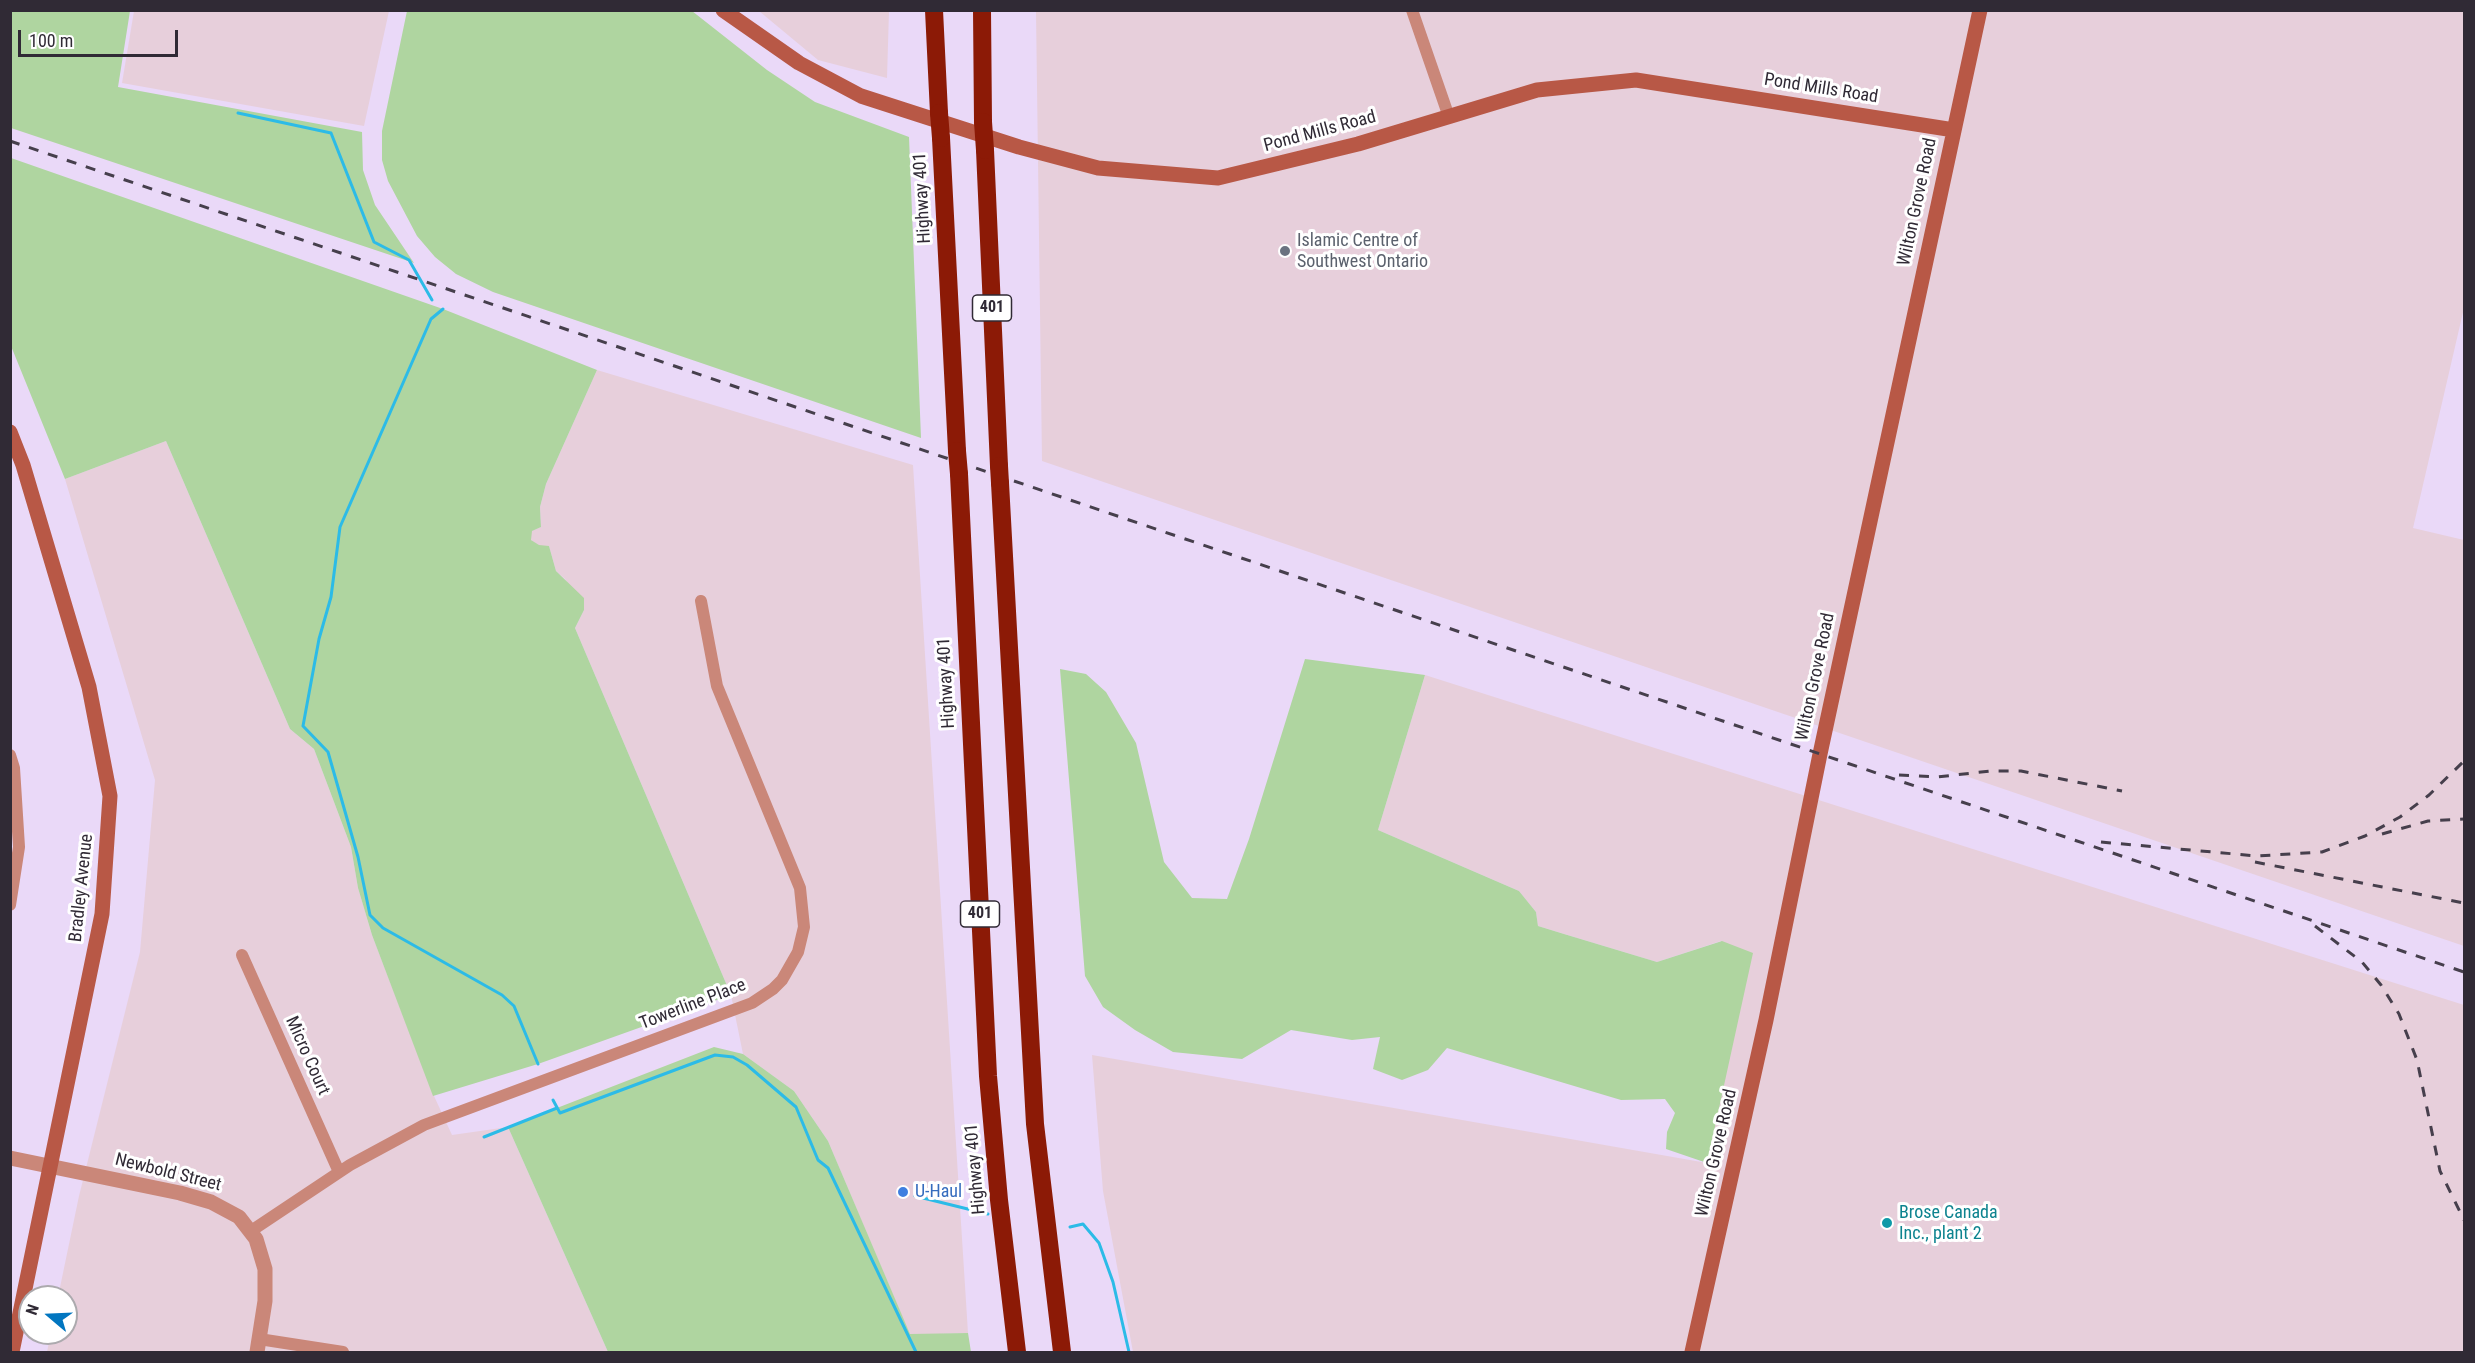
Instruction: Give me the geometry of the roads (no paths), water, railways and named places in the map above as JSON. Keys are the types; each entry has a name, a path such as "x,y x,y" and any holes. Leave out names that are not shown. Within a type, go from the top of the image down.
{"highway":[{"name":"Highway 401","path":"934,10 988,1076 999,1200 1017,1353"},
{"name":"401","path":"982,10 983,122 1035,1124 1062,1353"}],"main road":[{"name":"Pond Mills Road","path":"723,10 799,63 861,96 1018,147 1098,168 1218,178 1358,144 1537,90 1636,80 1954,130"},
{"name":"Wilton Grove Road","path":"1692,1353 1766,1020 1820,754 1980,10"},
{"name":"Bradley Avenue","path":"10,432 23,465 89,687 110,796 102,914 12,1353"}],"street":[{"path":"1412,10 1449,117"},
{"name":"Towerline Place","path":"251,1231 339,1173 424,1125 752,1003 773,989 790,969 798,952 804,927 800,888 717,686 701,601"},
{"path":"10,755 19,847 10,905"},
{"name":"Micro Court","path":"242,955 339,1173"},
{"name":"Newbold Street","path":"10,1158 180,1193 211,1202 239,1218 251,1231 261,1250 265,1269 265,1302 258,1346"},
{"path":"258,1346 343,1353"}],"waterway":[{"path":"238,113 331,133 374,242 409,260 432,300"},
{"path":"443,309 431,319 340,527 331,597 319,639 303,726 328,752 358,857 370,915 383,928 502,995 514,1006 538,1064"},
{"path":"553,1100 560,1113 715,1055 733,1057 747,1065 796,1107 818,1160 828,1168 916,1352"},
{"path":"484,1137 557,1108"},
{"path":"915,1196 988,1214"},
{"path":"1070,1227 1083,1224 1099,1243 1113,1282 1129,1352"}],"railway":[{"path":"10,141 2464,972"},
{"path":"2101,842 2257,856 2322,852 2365,836 2400,817 2429,795 2464,761"},
{"path":"1899,775 1937,777 1990,771 2021,771 2122,791"},
{"path":"2382,834 2428,821 2464,819"},
{"path":"2255,862 2464,903"},
{"path":"2315,926 2362,962 2381,985 2399,1014 2417,1060 2440,1171 2464,1220"}],"place":[{"name":"Islamic Centre of Southwest Ontario","path":"1285,251"},
{"name":"U-Haul","path":"903,1192"},
{"name":"Brose Canada Inc., plant 2","path":"1887,1223"}]}
